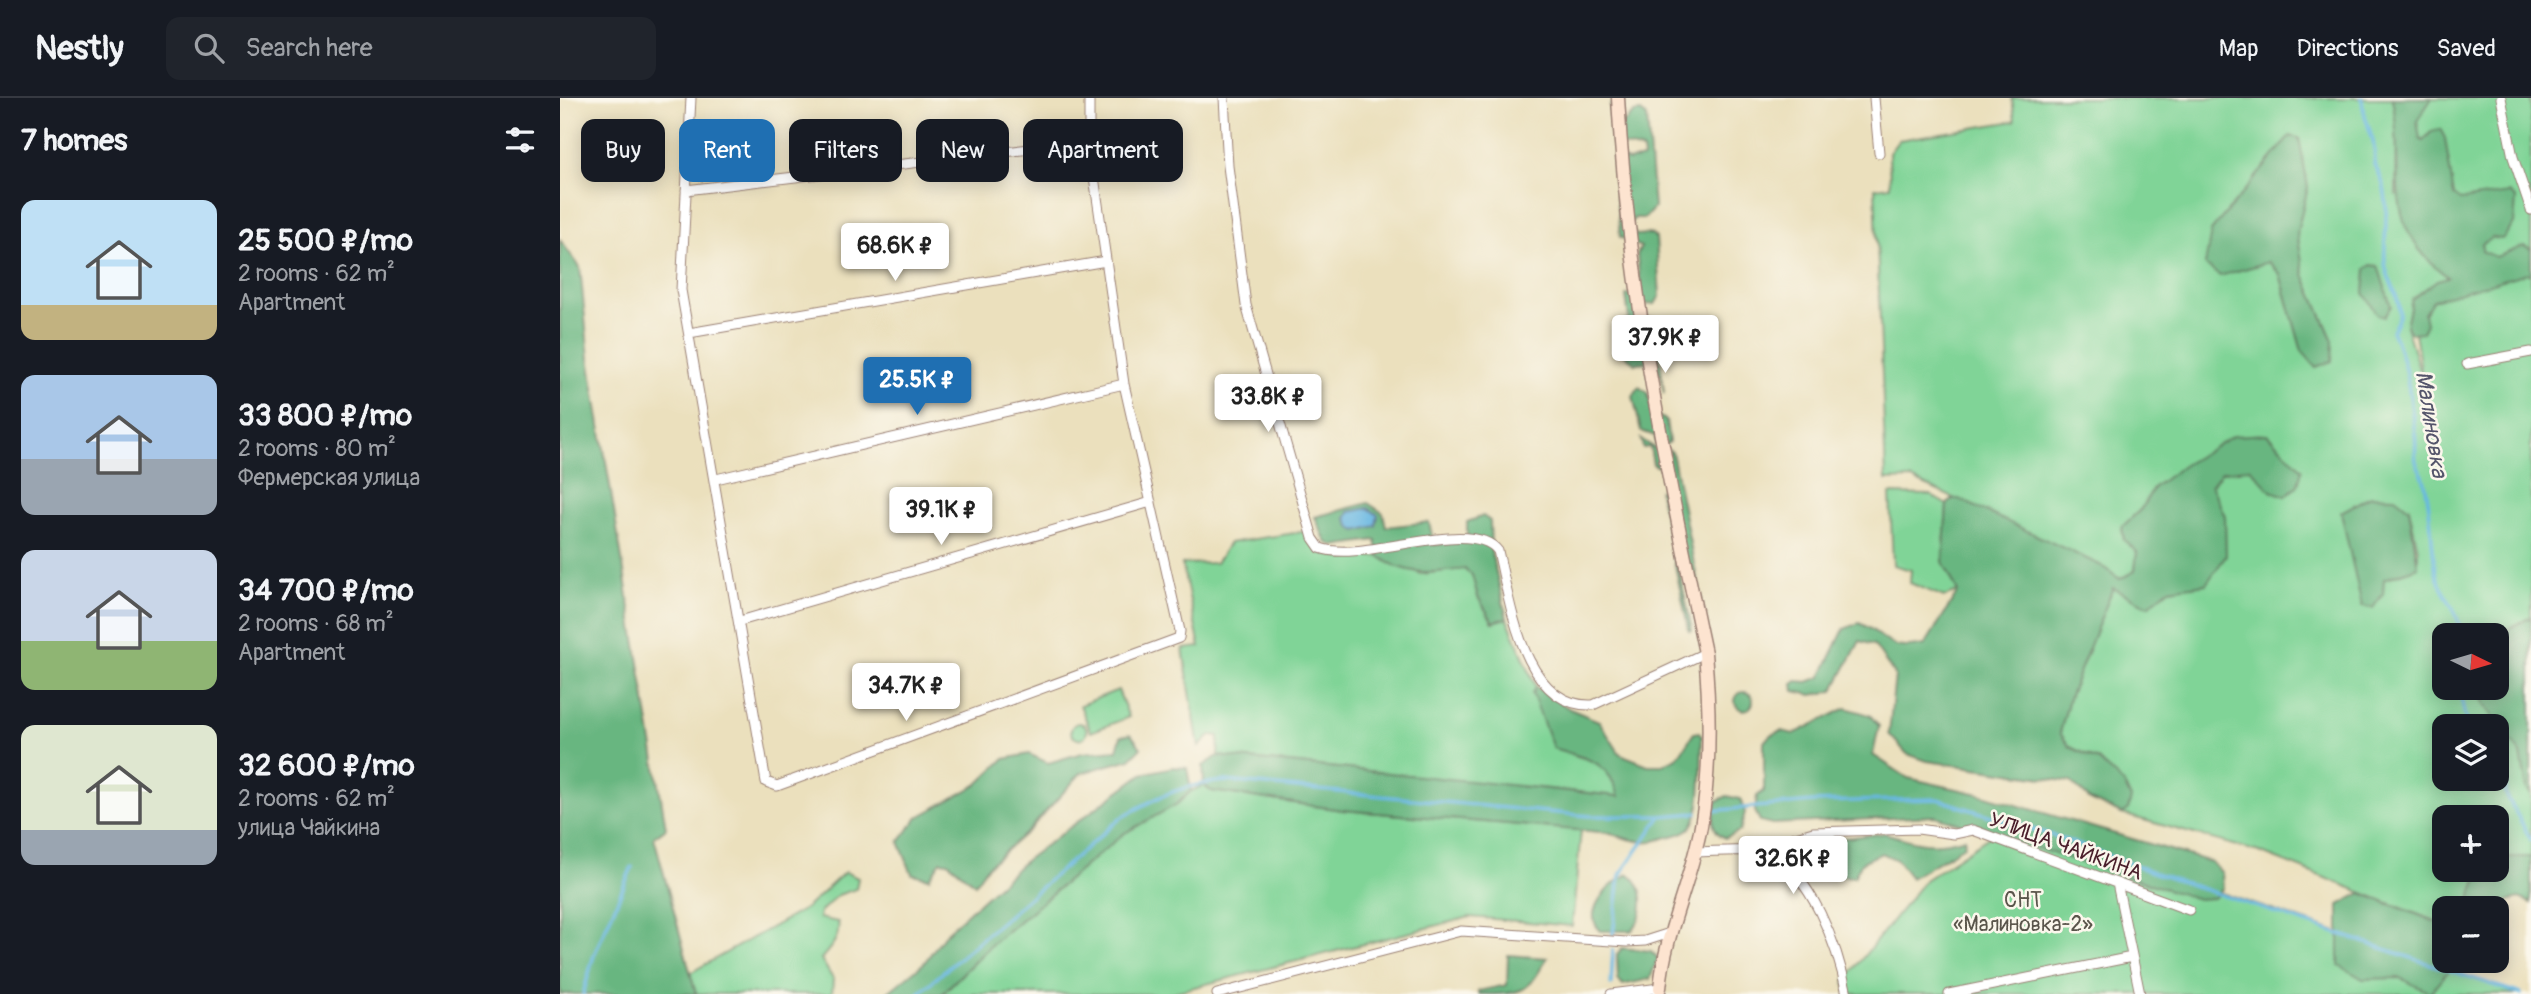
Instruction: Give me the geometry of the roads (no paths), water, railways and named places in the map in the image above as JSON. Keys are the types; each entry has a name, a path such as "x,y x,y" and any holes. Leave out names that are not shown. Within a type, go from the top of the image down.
{"street":[{"path":"691,98 680,277 766,782 777,786 1178,638 1180,631 1124,384 1095,182"},
{"path":"1089,98 1089,119"},
{"path":"1224,98 1228,166 1246,305 1313,538 1320,548 1342,552 1468,537 1493,544 1498,551 1515,624 1528,659 1551,689 1582,706 1593,705 1705,653"},
{"path":"1611,994 1660,991 1670,933 1701,825 1707,762 1709,693 1705,653 1650,383 1621,150 1618,98"},
{"path":"1874,98 1880,153"},
{"path":"2501,98 2512,158 2531,210"},
{"path":"686,190 1023,150"},
{"path":"689,333 1107,261"},
{"path":"2467,364 2531,352"},
{"path":"716,479 1124,384"},
{"path":"740,621 1151,502"},
{"name":"УЛИЦА ЧАЙКИНА","path":"1766,854 1792,838 1813,832 1918,829 1954,834 1973,830 2189,910"},
{"path":"1695,852 1766,854 1788,866 1811,896 1827,928 1847,994"},
{"path":"2117,883 2140,994"},
{"path":"1217,994 1461,931 1627,942 1645,941 1670,933"},
{"path":"1950,994 2132,957"}],"water":[{"path":"1368,508 1378,515 1376,526 1357,531 1351,528 1346,517 1349,512"}],"waterway":[{"name":"Малиновка","path":"2362,98 2374,146 2374,165 2384,187 2386,200 2385,262 2399,309 2392,331 2408,382 2416,437 2415,458 2426,487 2436,572 2458,623"},
{"name":"Малиновка","path":"2462,700 2464,714"},
{"path":"918,994 1122,817 1184,788 1226,781 1589,816 1661,816"},
{"name":"Малиновка","path":"2505,791 2531,840"},
{"path":"1709,811 1813,802 1937,799 2521,994"},
{"path":"1613,935 1620,875 1661,816 1697,813"},
{"path":"583,994 594,955 632,867"},
{"path":"1611,985 1613,950"}],"park label":[{"name":"СНТ «Малиновка-2»","path":"2023,912"}]}
